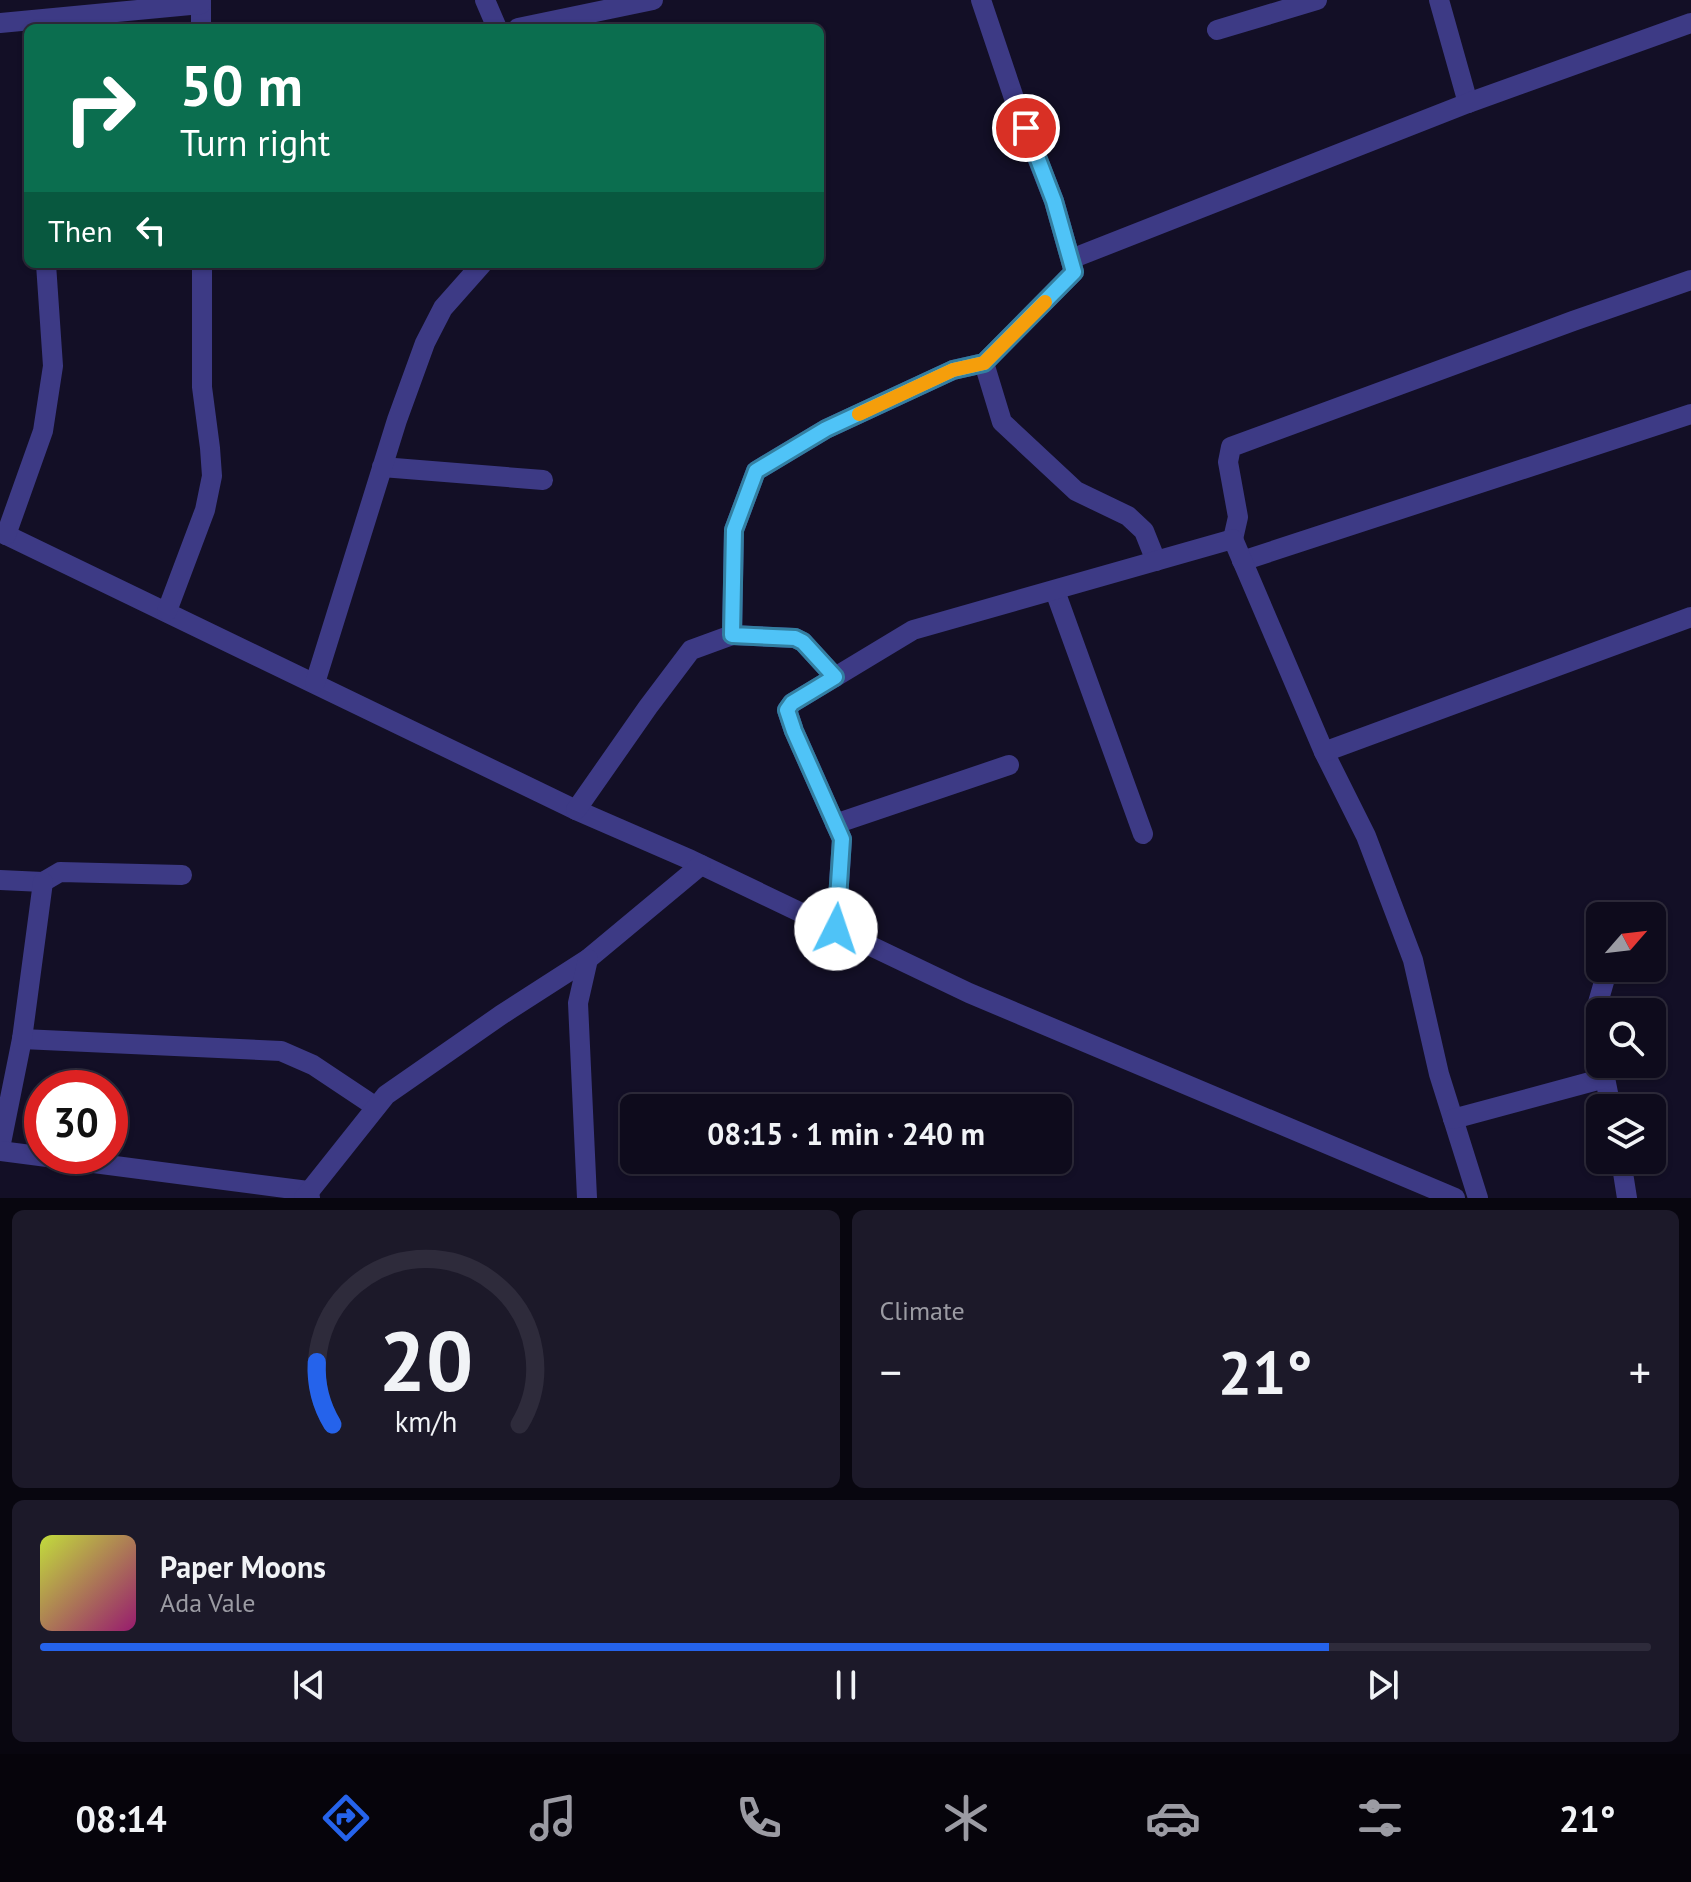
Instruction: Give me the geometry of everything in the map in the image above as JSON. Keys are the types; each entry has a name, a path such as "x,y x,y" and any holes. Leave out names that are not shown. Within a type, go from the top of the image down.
{"street":[{"path":"485,0 495,24"},
{"path":"537,24 653,0"},
{"path":"732,635 734,530 756,471 826,429 953,370 984,363 1074,272 1054,201 1016,104 981,0"},
{"path":"1217,30 1286,4 1317,0"},
{"path":"1439,0 1468,103"},
{"path":"0,23 201,2 201,24"},
{"path":"1071,259 1468,103 1691,23"},
{"path":"46,268 53,366 43,431 3,534 576,810 701,865 969,993 1455,1198"},
{"path":"167,611 205,510 212,476 202,387 202,268"},
{"path":"315,683 397,420 425,343 443,308 478,268"},
{"path":"1478,1198 1439,1074 1413,960 1366,836 1324,752 1233,539 1238,517 1228,462 1231,447 1691,280"},
{"path":"984,363 1002,422 1076,491 1128,516 1144,531 1156,561"},
{"path":"1242,561 1691,414"},
{"path":"382,467 543,480"},
{"path":"836,929 842,839 794,731 787,710 792,703 913,630 1233,539"},
{"path":"1055,591 1143,834"},
{"path":"1324,752 1691,617"},
{"path":"576,810 691,650 732,635 795,638 803,642 835,677"},
{"path":"835,824 1009,765"},
{"path":"43,882 22,1039 0,1149 308,1196 386,1095 588,959 701,865"},
{"path":"0,880 43,882 60,872 182,875"},
{"path":"587,1198 578,1003 588,959"},
{"path":"22,1039 281,1051 313,1065 376,1107"},
{"path":"1453,1119 1586,1076"},
{"path":"1623,1174 1627,1198"}],"slow traffic":[{"path":"859,414 953,370 984,363 1045,302"}],"route":[{"path":"836,929 842,839 787,710 792,703 835,677 803,642 795,638 732,635 734,530 756,471 826,429 953,370 984,363 1074,272 1054,201 1026,128"}]}
